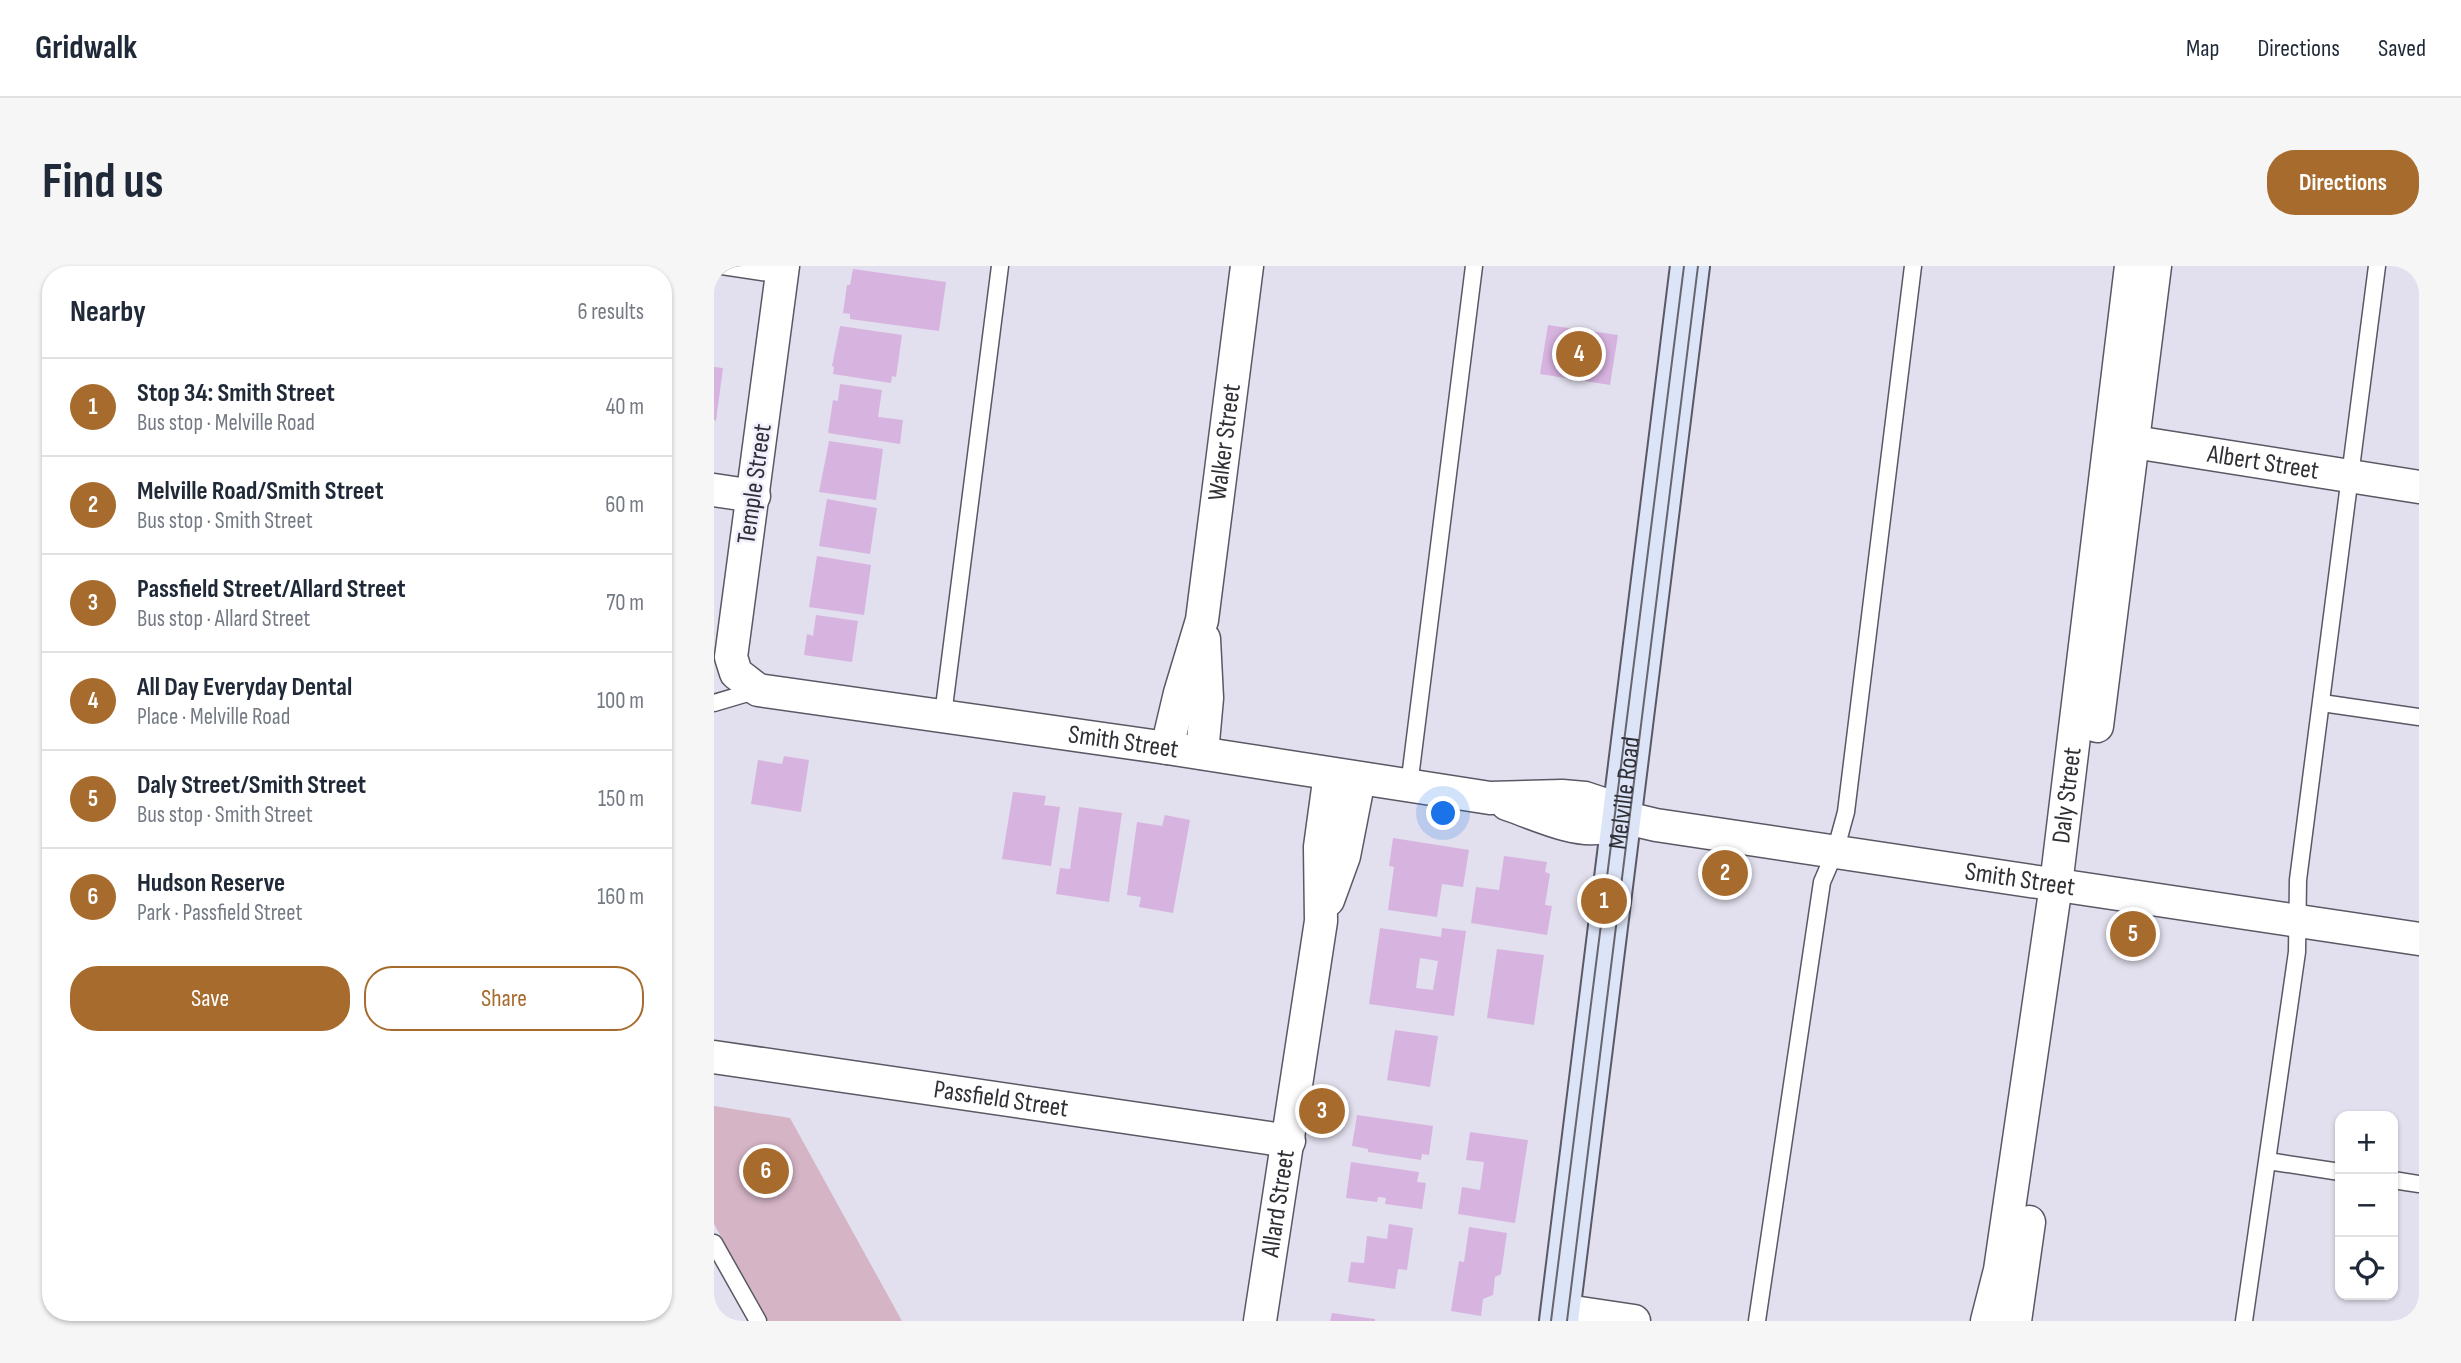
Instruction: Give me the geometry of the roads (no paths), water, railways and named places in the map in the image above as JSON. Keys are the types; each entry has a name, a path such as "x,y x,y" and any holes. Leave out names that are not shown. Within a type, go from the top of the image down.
{"main road":[{"name":"Melville Road","path":"1560,1315 1690,266"}],"street":[{"name":"Walker Street","path":"1167,748 1202,620 1247,266"},
{"name":"Daly Street","path":"2122,440 2131,266"},
{"name":"Daly Street","path":"2015,1321 2122,440 2155,266"},
{"name":"Temple Street","path":"758,690 736,673 731,657 782,271"},
{"name":"Albert Street","path":"2122,440 2419,487"},
{"path":"714,490 754,496"},
{"name":"Walker Street","path":"1202,620 1207,698 1202,753"},
{"name":"Smith Street","path":"758,690 1202,753 1490,798 1585,798 1615,808 1622,817 1656,825 2419,939"},
{"name":"Allard Street","path":"1260,1321 1321,921 1344,856 1344,776"},
{"name":"Daly Street","path":"1987,1321 2000,1270 2066,887"},
{"name":"Passfield Street","path":"714,1056 1289,1141"},
{"path":"1560,1315 1634,1321"}],"lane":[{"path":"722,266 782,271"},
{"path":"943,715 1000,266"},
{"path":"1409,786 1474,266"},
{"path":"1758,1321 1822,882 1835,852 1846,812 1913,266"},
{"path":"2245,1321 2297,952 2298,880 2378,266"},
{"path":"714,703 758,690"},
{"path":"2322,703 2419,717"},
{"path":"2268,1161 2335,1171"},
{"path":"2398,1181 2419,1184"},
{"path":"714,1243 758,1321"}],"tram line":[{"path":"1551,1321 1684,266"},
{"path":"1567,1321 1698,266"}],"place":[{"name":"All Day Everyday Dental","path":"1579,354"},
{"name":"Melville Road/Smith Street","path":"1725,873"},
{"name":"Stop 34: Smith Street","path":"1604,901"},
{"name":"Daly Street/Smith Street","path":"2133,934"},
{"name":"Passfield Street/Allard Street","path":"1322,1111"},
{"name":"Hudson Reserve","path":"766,1171"}]}
